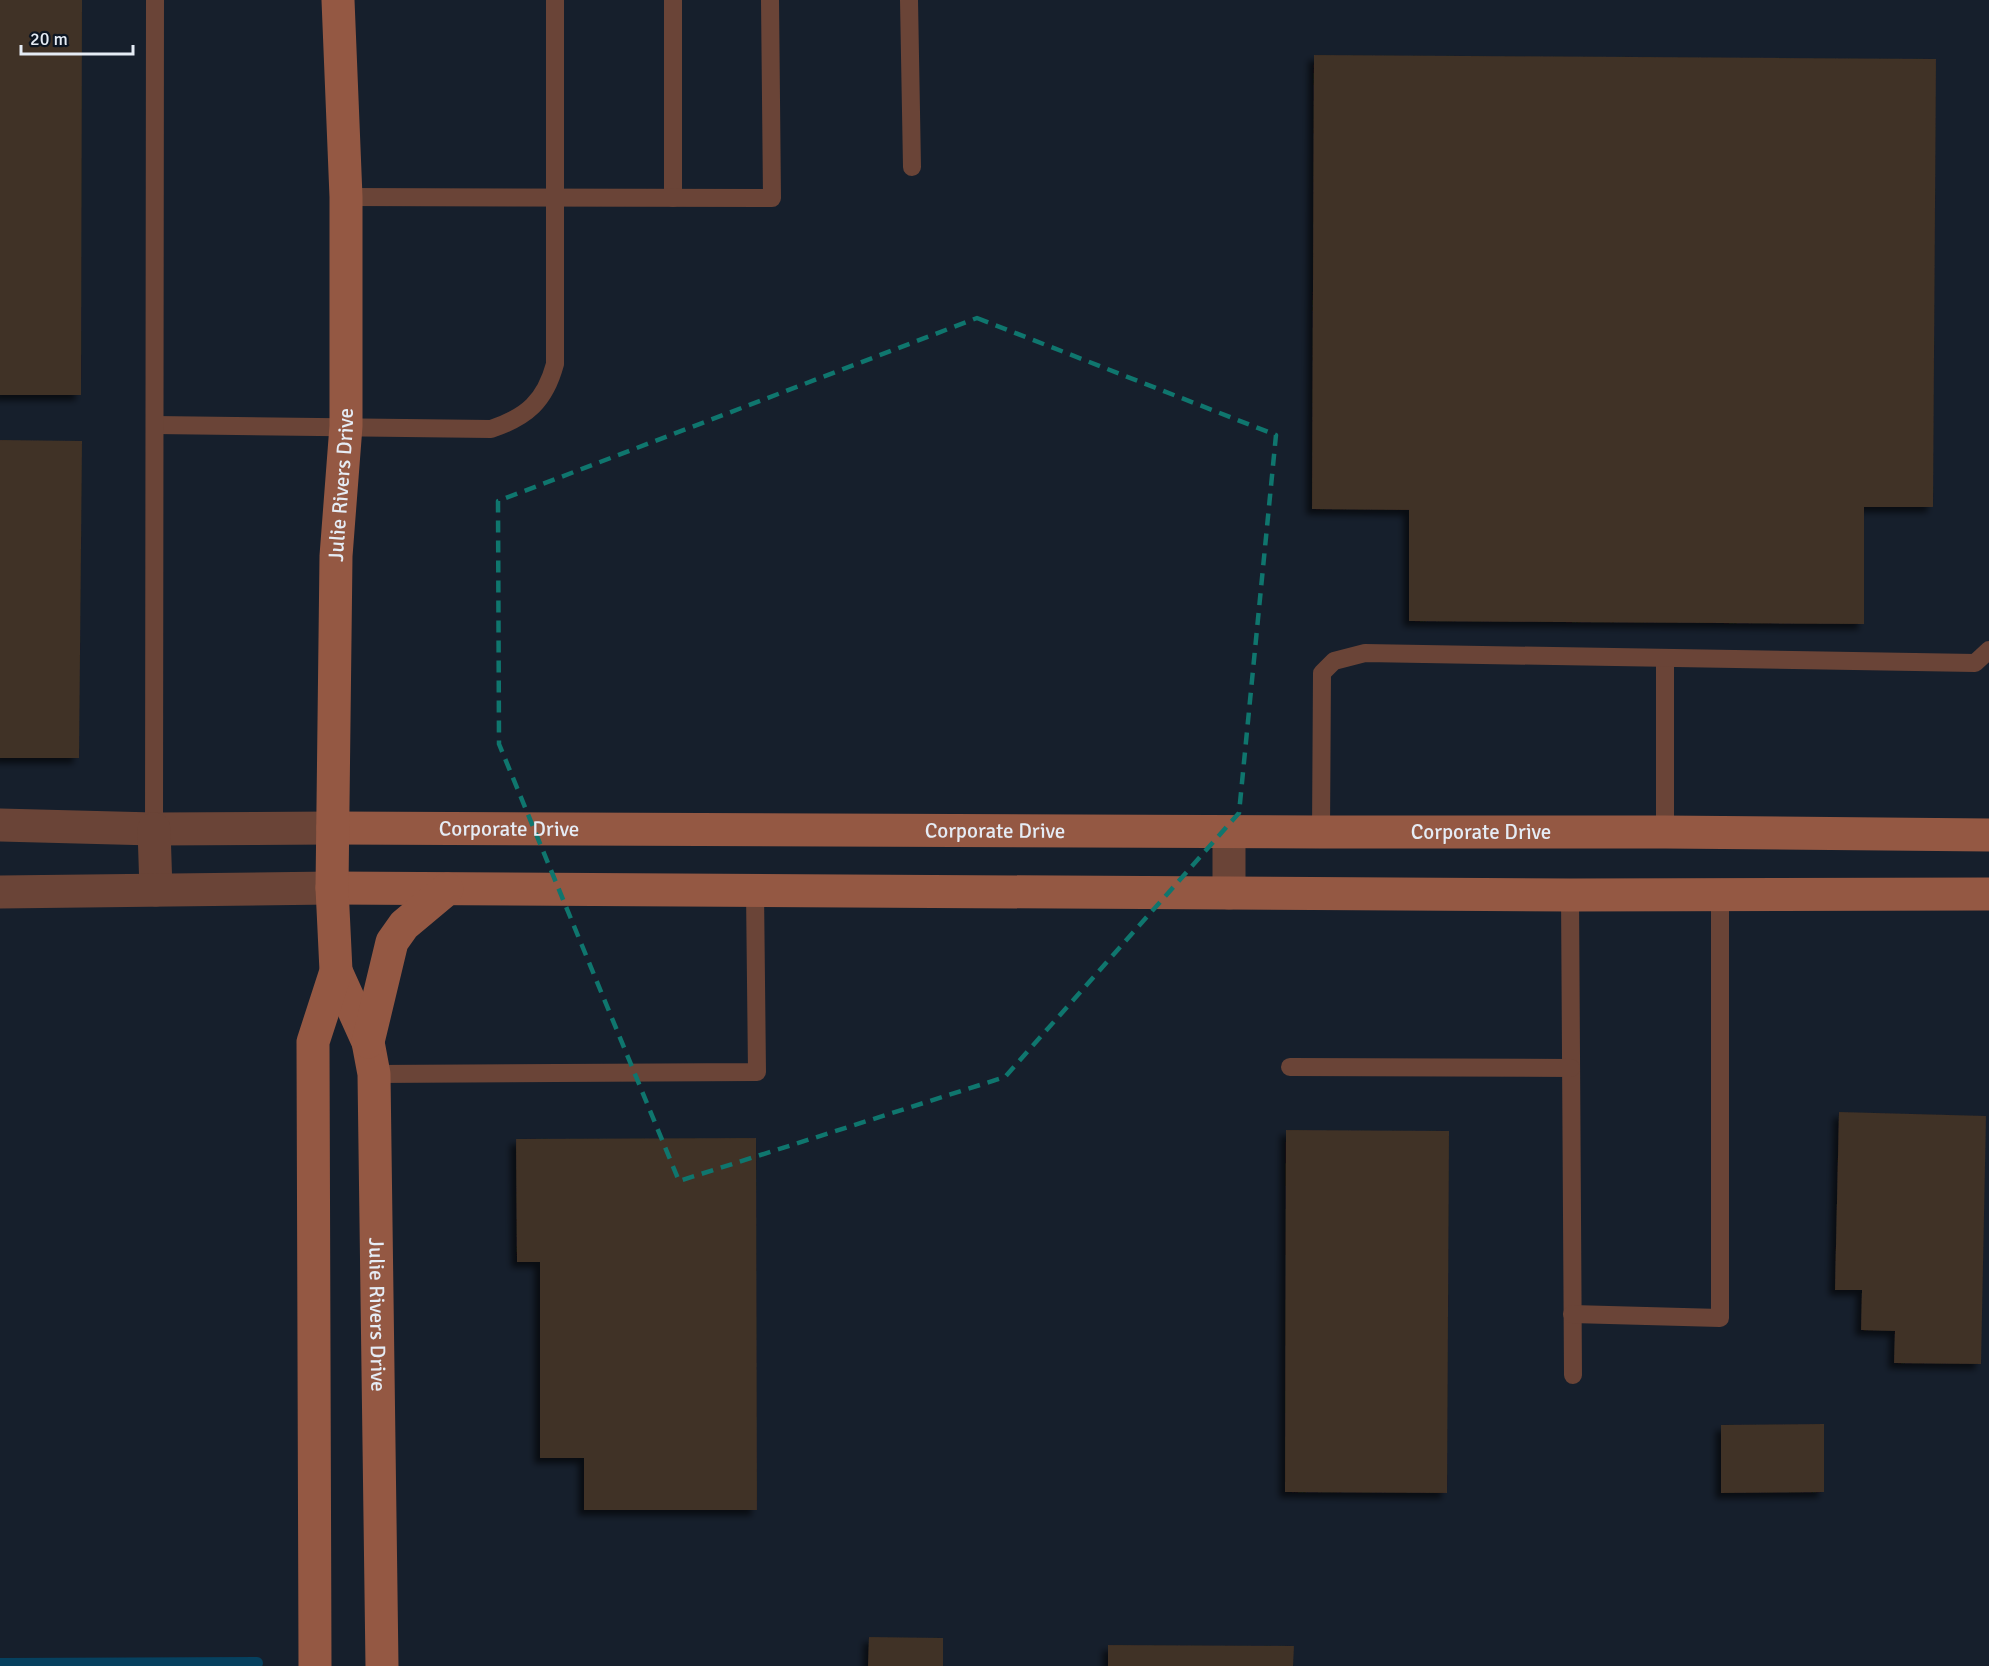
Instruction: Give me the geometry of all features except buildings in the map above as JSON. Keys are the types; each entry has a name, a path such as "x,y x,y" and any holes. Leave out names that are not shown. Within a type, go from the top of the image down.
{"street":[{"name":"Julie Rivers Drive","path":"315,1666 313,1042 336,971 332,888 336,556 346,426 346,197 338,0"},
{"name":"Corporate Drive","path":"0,825 154,828 1989,835"},
{"path":"154,828 156,890"},
{"path":"1229,832 1229,893"},
{"path":"0,891 332,888 1569,895 1989,894"},
{"path":"368,1042 392,942 404,925 447,889"},
{"name":"Julie Rivers Drive","path":"336,971 368,1042 374,1074 382,1666"}],"lane":[{"path":"154,828 155,0"},
{"path":"155,425 491,429 513,421 535,404 550,383 555,364 555,0"},
{"path":"673,0 673,198"},
{"path":"346,197 772,198 770,0"},
{"path":"909,0 912,167"},
{"path":"1321,832 1322,673 1334,661 1365,653 1975,663 1989,650"},
{"path":"1665,658 1665,832"},
{"path":"374,1074 757,1072 755,891"},
{"path":"1569,895 1573,1375"},
{"path":"1572,1314 1720,1318 1720,895"},
{"path":"1290,1067 1571,1068"}],"highlighted area":[{"path":"977,318 1276,435 1239,813 1005,1077 679,1181 499,744 498,501"}],"waterway":[{"path":"0,1664 257,1663"}]}
